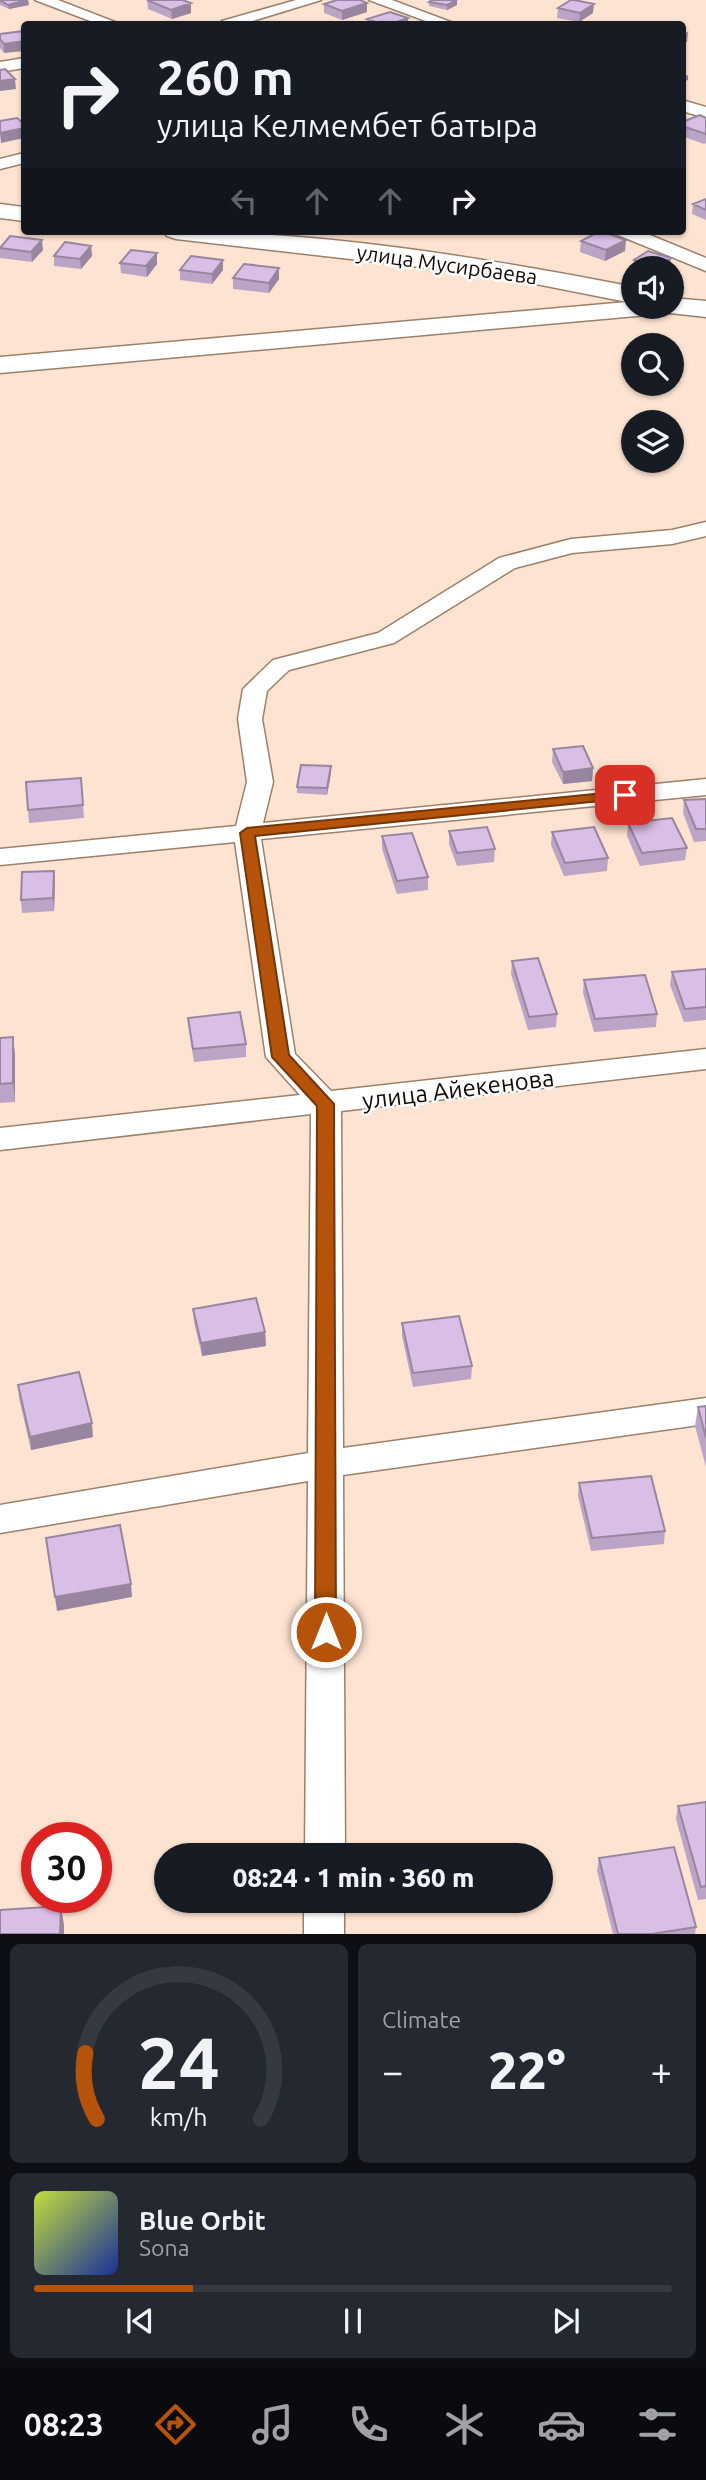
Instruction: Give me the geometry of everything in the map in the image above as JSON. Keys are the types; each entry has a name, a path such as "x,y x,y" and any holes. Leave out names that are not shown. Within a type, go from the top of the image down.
{"main road":[{"path":"0,211 21,214"},
{"name":"улица Мусирбаева","path":"211,235 490,267 621,292"},
{"path":"0,365 621,311"}],"street":[{"path":"43,0 103,21"},
{"path":"239,21 313,0"},
{"path":"377,0 439,21"},
{"path":"0,67 21,64"},
{"path":"686,106 706,113"},
{"path":"0,163 21,159"},
{"path":"634,235 706,265"},
{"path":"325,1843 326,1104 281,1057 247,833 260,782 250,719 255,689 281,665 386,638 507,564 571,546 672,537 706,528"},
{"path":"0,857 706,787"},
{"name":"улица Айекенова","path":"0,1139 706,1059"},
{"path":"0,1519 327,1464 706,1411"},
{"path":"324,1913 324,1934"}],"building":[{"path":"0,0 27,0 8,5"},
{"path":"147,0 182,0 191,3 171,10"},
{"path":"337,0 360,0 367,3 342,11 324,4"},
{"path":"456,0 447,5 429,2"},
{"path":"571,0 594,4 580,13 558,8"},
{"path":"390,12 408,18 400,21 367,19"},
{"path":"21,31 21,41 4,44 0,34"},
{"path":"5,69 15,79 0,81 0,70"},
{"path":"700,115 706,118 706,134 686,127 686,120"},
{"path":"17,118 21,121 21,129 0,133 0,121"},
{"path":"706,199 706,210 693,204"},
{"path":"592,235 612,235 626,240 606,250 581,241"},
{"path":"10,236 42,240 31,252 0,248"},
{"path":"65,242 91,246 80,259 54,256"},
{"path":"131,250 157,253 146,266 120,263"},
{"path":"648,251 664,256 640,256"},
{"path":"191,256 223,260 212,274 180,270"},
{"path":"244,264 279,268 269,283 233,278"},
{"path":"583,746 593,768 563,772 553,749"},
{"path":"301,765 331,766 327,788 297,787"},
{"path":"81,778 83,805 28,810 26,782"},
{"path":"706,799 706,829 696,829 684,800"},
{"path":"672,818 687,848 642,853 628,823"},
{"path":"487,827 495,849 457,853 449,831"},
{"path":"594,827 608,858 565,863 552,832"},
{"path":"412,833 428,877 397,881 382,836"},
{"path":"54,871 53,898 21,900 22,872"},
{"path":"538,958 557,1014 529,1017 512,961"},
{"path":"706,969 706,1007 685,1009 672,972"},
{"path":"645,975 657,1014 595,1019 584,980"},
{"path":"240,1012 246,1044 193,1049 188,1018"},
{"path":"13,1037 13,1083 0,1084 0,1038"},
{"path":"256,1298 265,1332 201,1343 193,1309"},
{"path":"459,1316 472,1366 413,1373 402,1323"},
{"path":"79,1372 92,1423 30,1437 18,1385"},
{"path":"706,1406 706,1438 698,1407"},
{"path":"651,1476 665,1531 592,1538 579,1483"},
{"path":"120,1525 131,1584 55,1597 46,1538"},
{"path":"706,1802 706,1886 701,1887 678,1806"},
{"path":"674,1847 696,1927 652,1934 618,1934 599,1858"},
{"path":"21,1909 21,1913 61,1913 60,1934 0,1934 0,1910"}],"route":[{"path":"326,1632 326,1104 281,1057 247,833 625,795"}]}
